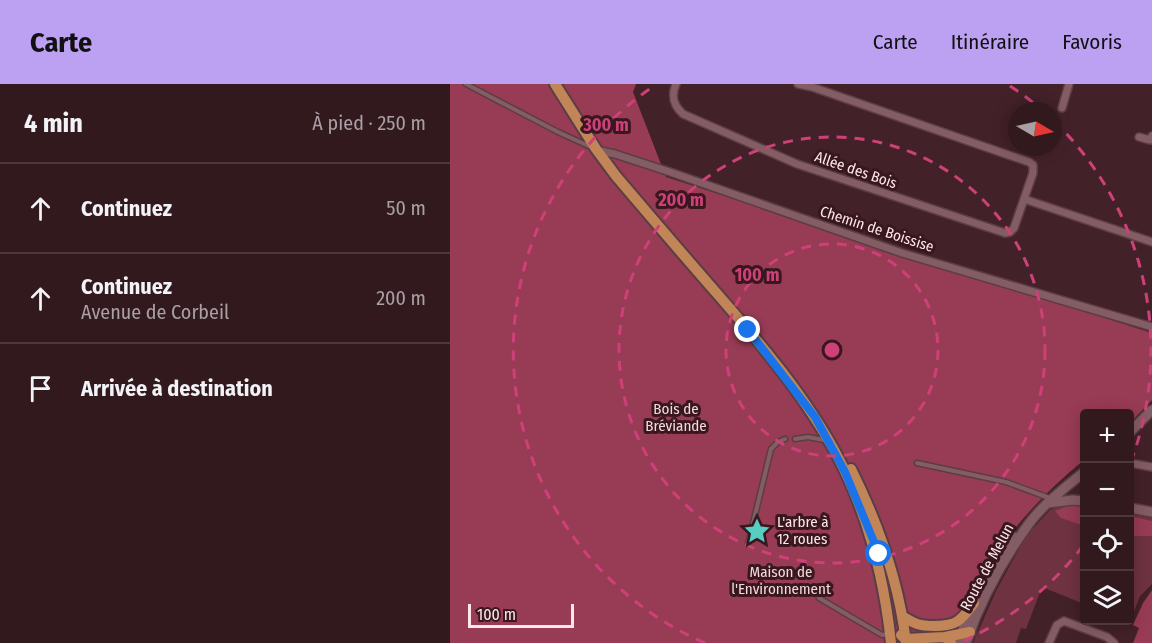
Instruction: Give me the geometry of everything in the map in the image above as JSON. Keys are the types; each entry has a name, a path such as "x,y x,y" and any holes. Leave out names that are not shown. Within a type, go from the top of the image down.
{"main road":[{"path":"555,84 616,176 787,372 813,404 842,450 871,509 889,558 899,635"},
{"path":"748,330 815,417 845,472 860,508 899,635"},
{"path":"899,635 918,626 951,626 964,616 974,603"},
{"path":"951,626 964,638"},
{"path":"899,635 920,641 964,638"}],"street":[{"name":"Allée des Bois","path":"676,84 673,98 676,108 682,114 797,164 1005,233 1014,228 1033,173 1033,165 1029,162 798,84"},
{"path":"1062,108 1069,84"},
{"path":"1139,137 1150,140 1152,136"},
{"name":"Chemin de Boissise","path":"596,149 670,172 902,253 1152,327"},
{"path":"1024,199 1152,242"},
{"path":"1134,428 1152,410"},
{"path":"1134,464 1152,467"},
{"path":"1028,526 1050,501 1080,475"},
{"path":"1070,484 1080,495"},
{"path":"1060,492 1073,500"},
{"path":"1050,501 1080,500"},
{"path":"1134,509 1152,512"},
{"name":"Route de Melun","path":"964,638 974,603 1006,546 1028,526"},
{"name":"Route de Melun","path":"964,638 991,585 1028,526"},
{"path":"1049,643 1057,625 1064,621 1107,637 1114,643"}],"lane":[{"path":"466,84 596,149"},
{"path":"795,439 808,437 828,440"},
{"path":"748,544 771,449 785,439"},
{"path":"917,463 1006,482 1050,501"},
{"path":"819,598 882,635 899,635"}],"shaded area":[{"path":"1067,503 1080,505 1080,602 1042,587 1026,629 1021,628 1016,643 973,643 996,591 1026,536 1050,510"},
{"path":"1134,515 1152,518 1152,584 1140,596 1134,611"}],"green space":[{"name":"Bois de Bréviande","path":"450,84 636,84 633,92 666,177 1152,333 1152,400 1134,419 1134,409 1080,409 1080,463 1042,498 1004,542 974,590 952,643 450,643"},
{"path":"1070,505 1080,506 1080,525 1061,518 1055,511"},
{"path":"1134,517 1152,521 1152,536 1134,536"},
{"path":"1152,590 1152,643 1133,643 1139,628 1133,625"}],"place":[{"name":"L'arbre à 12 roues","path":"757,531"}],"route":[{"path":"748,330 815,417 845,472 879,554"}],"park label":[{"name":"Maison de l'Environnement","path":"781,580"}]}
